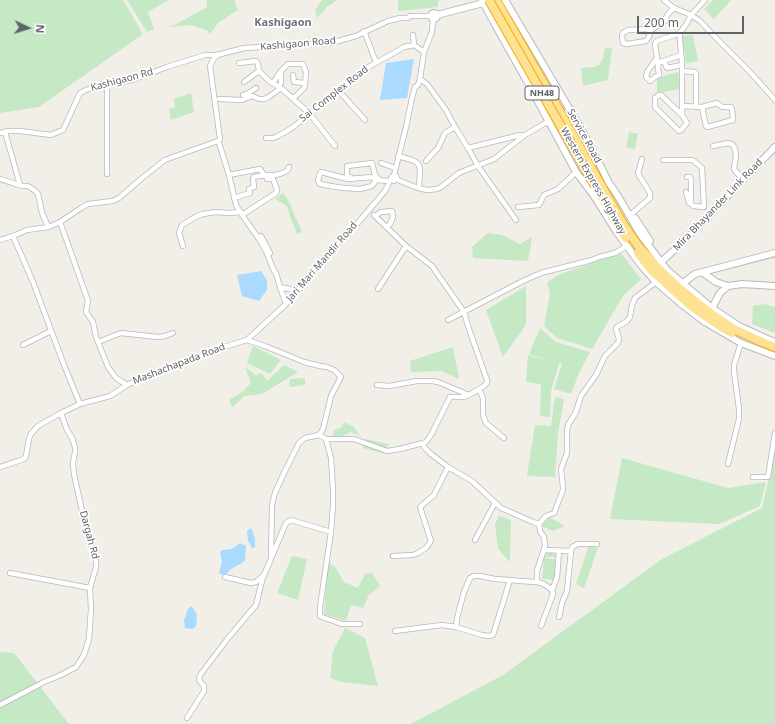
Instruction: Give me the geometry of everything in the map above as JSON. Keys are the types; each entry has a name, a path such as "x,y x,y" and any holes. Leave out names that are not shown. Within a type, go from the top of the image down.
{"highway":[{"name":"Western Express Highway","path":"496,0 555,102 600,188 617,225 651,270 692,306 724,329 775,352"},
{"name":"Western Express Highway","path":"485,1 600,188 639,247 678,287 713,315 734,329 775,347"}],"street":[{"name":"Kashigaon Road","path":"209,54 217,55 244,48 331,42 356,36 388,21 408,18 410,16 434,17 492,0"},
{"name":"Service Road","path":"505,0 599,163 600,188"},
{"path":"664,0 674,8 691,15 700,21 775,100"},
{"path":"682,115 661,94 655,98 656,108 679,131 681,130 687,123 682,115 682,65 680,33 691,15 705,0"},
{"path":"485,1 576,172 600,188 618,196 631,215 640,234 667,270 712,308 738,326 775,342"},
{"path":"650,31 647,29 628,30 623,33 623,43 627,44 646,41 649,37 650,31 665,21 667,15 674,8"},
{"name":"Jari Mari Mandir Road","path":"247,340 286,304 314,270 372,212 394,178 395,168 407,127 412,98 415,87 418,85 420,79 424,52 432,32 434,17"},
{"path":"364,31 376,62"},
{"path":"680,33 657,41 655,44 658,60 664,61 681,55"},
{"path":"413,35 414,45 424,52"},
{"name":"Sai Complex Road","path":"266,138 273,138 292,128 338,90 376,62 404,47 414,45"},
{"name":"Kashigaon Rd","path":"3,133 20,131 51,135 63,130 80,93 100,85 113,84 135,79 167,66 209,54"},
{"path":"217,55 210,66 219,141 230,175 235,197 242,213 260,238 267,251 286,304"},
{"path":"239,63 256,61 259,71 272,83 281,86 310,114 334,146"},
{"path":"664,61 667,68 682,65"},
{"path":"272,83 288,64 303,64 306,72 304,88 292,98"},
{"path":"244,82 259,71"},
{"path":"243,95 252,96 258,99 268,98 281,86 281,71"},
{"path":"682,71 696,73 696,107"},
{"path":"293,75 294,82 305,83"},
{"path":"420,79 427,84 446,110 478,166 516,220"},
{"path":"107,84 107,174"},
{"path":"219,99 242,100 243,95 256,88"},
{"path":"338,90 365,120"},
{"path":"682,106 702,107 720,104 722,107 731,107 733,120 708,127 706,126 702,107"},
{"path":"378,180 372,186 360,189 330,186 320,184 318,181 321,172 348,179 372,177 378,180 394,178 405,184 419,188 429,190 437,189 459,173 494,159 525,135 549,121"},
{"path":"426,161 438,148 445,133 455,127"},
{"path":"3,133 20,185"},
{"path":"468,148 525,135"},
{"path":"0,240 27,230 49,226 60,222 88,204 113,201 119,198 158,165 172,157 219,141"},
{"path":"713,146 733,145 736,155 734,169 743,180"},
{"name":"Mira Bhayander Link Road","path":"659,259 680,245 775,147"},
{"path":"394,178 399,156 412,160 416,162 420,170 419,188"},
{"path":"631,215 650,198 650,193 638,173 642,159"},
{"path":"663,160 692,160 702,168 704,207 710,215"},
{"path":"375,175 347,177 347,166 372,163 378,180"},
{"path":"381,163 395,168"},
{"path":"230,175 260,169 264,175 274,176 287,171 289,167"},
{"path":"518,207 539,205 544,195 558,188 576,172"},
{"path":"183,246 179,233 182,225 197,216 216,212 242,213 276,193 277,190 273,179 268,179 266,175 253,179 254,187 249,189 250,193 235,197"},
{"path":"687,177 692,178 692,205 704,207"},
{"path":"0,179 22,186 28,186 34,190 38,194 42,213 49,226"},
{"path":"600,188 610,222 656,282 680,303 706,322 741,343 775,356"},
{"path":"686,192 691,206 702,208 710,215"},
{"path":"372,212 392,211 393,217 387,227"},
{"path":"271,559 272,500 299,443 305,438 319,435 326,439 354,439 387,451 423,443 426,442 431,435 450,397 463,397 469,395 487,383 464,312 432,266 406,246 372,212"},
{"path":"60,222 88,301 86,312 93,322 98,342 108,367 116,378 127,385"},
{"path":"13,236 33,282 80,404"},
{"path":"378,289 406,246"},
{"path":"448,320 523,281 541,274 615,253 627,246"},
{"path":"683,283 695,274 775,253"},
{"path":"702,272 716,282 728,286 742,284 775,286"},
{"path":"537,582 537,571 545,550 544,537 540,532 539,524 546,516 554,513 563,490 561,469 567,453 566,431 568,425 576,412 581,396 596,375 605,356 618,343 619,339 616,329 630,317 633,301 656,282"},
{"path":"712,308 720,293 728,286"},
{"path":"280,287 298,291"},
{"path":"23,345 51,331"},
{"path":"98,342 121,333 158,337 173,333"},
{"path":"247,340 304,362 327,367 334,370 341,377 331,396 323,429 319,435"},
{"name":"Mashachapada Road","path":"0,467 24,459 31,434 38,426 61,413 80,404 110,396 127,385 144,377 215,350 247,340"},
{"path":"728,464 740,409 734,365 741,343"},
{"path":"377,385 389,386 417,381 432,381 469,395"},
{"path":"479,389 483,398 483,415 486,422 504,438"},
{"name":"Dargah Rd","path":"0,705 76,667 84,655 89,639 91,609 90,588 96,562 84,520 74,474 73,463 75,447 61,413"},
{"path":"753,477 768,477 775,433"},
{"path":"326,439 331,458 333,513 320,616 342,624 360,624"},
{"path":"423,443 424,447 431,454 448,467 472,481 501,508 539,524"},
{"path":"393,556 413,555 426,548 432,541 420,507 434,495 448,467"},
{"path":"475,540 495,503"},
{"path":"187,718 204,691 204,686 199,680 200,675 256,605 264,575 286,523 291,520 331,532"},
{"path":"559,617 566,591 571,551 573,546 578,544 597,544"},
{"path":"545,550 571,551"},
{"path":"541,626 553,594 552,590 557,577 559,551"},
{"path":"10,573 90,588"},
{"path":"225,577 251,583 256,582 264,575"},
{"path":"456,627 464,592 470,578 474,576 537,582 544,584 552,590"},
{"path":"395,631 442,625 456,627 482,635 493,635 510,580"}],"green space":[{"path":"0,0 123,0 143,34 39,107 0,113"},
{"path":"127,0 170,0 148,12 154,29 147,32"},
{"path":"207,0 234,0 238,10 219,22 210,34 208,31 192,25 170,27 207,7"},
{"path":"322,0 337,0 328,6 317,18 315,10"},
{"path":"398,0 439,0 437,7 398,11"},
{"path":"713,0 731,0 714,19 704,9"},
{"path":"693,35 698,61 686,63 682,36"},
{"path":"605,48 612,48 608,80 583,86 581,68 599,65 603,58"},
{"path":"678,72 680,89 657,93 657,78"},
{"path":"191,93 194,112 171,120 169,109 175,107 174,99"},
{"path":"629,132 638,134 635,149 626,147"},
{"path":"283,193 288,200 302,232 297,234 287,206 275,199"},
{"path":"488,233 502,235 520,244 532,237 528,261 473,258 472,247"},
{"path":"621,253 641,279 623,296 592,349 557,338 544,326 550,293 547,283 558,275"},
{"path":"526,286 526,325 503,357 486,310"},
{"path":"764,304 775,307 775,333 752,324 753,306"},
{"path":"540,328 556,342 590,352 579,373 571,394 554,389 562,364 559,363 551,391 550,417 540,416 541,384 526,382 528,355 551,361 529,354"},
{"path":"253,346 281,360 270,374 247,363"},
{"path":"453,347 459,379 441,371 411,372 410,361"},
{"path":"284,365 298,372 262,394 244,396 232,408 229,400 242,392 251,383 245,367 255,375 262,373 267,381"},
{"path":"305,378 305,385 289,387 290,379"},
{"path":"555,397 564,399 558,433 555,477 527,476 535,425 551,426"},
{"path":"344,422 354,427 360,436 351,432 342,436 333,436 334,430 341,428"},
{"path":"365,439 389,444 383,453 363,448"},
{"path":"775,451 775,724 411,724 503,675 662,559 762,508"},
{"path":"622,458 728,488 766,482 760,506 719,524 610,519"},
{"path":"499,516 511,520 510,562 498,549 495,524"},
{"path":"549,517 565,526 553,531 542,526"},
{"path":"589,545 598,548 584,588 576,584"},
{"path":"548,552 557,555 557,557 545,558 556,559 555,580 542,579 544,558"},
{"path":"292,556 307,559 298,600 277,593"},
{"path":"328,562 335,567 344,582 358,588 365,574 372,573 380,586 369,595 363,608 351,605 346,621 324,614"},
{"path":"345,628 365,638 378,686 342,682 330,678 333,651"},
{"path":"0,652 14,653 69,724 0,724"}],"water":[{"path":"414,59 407,98 380,100 386,63"},
{"path":"261,271 267,280 267,290 259,301 242,296 237,275"},
{"path":"251,528 255,538 255,548 252,548 248,541 247,531"},
{"path":"240,543 246,546 245,560 231,569 225,576 219,573 222,562 220,552 222,550 232,549"},
{"path":"191,606 197,614 196,626 193,629 185,628 184,620 188,609"}],"district":[{"name":"Kashigaon","path":"283,23"}]}
